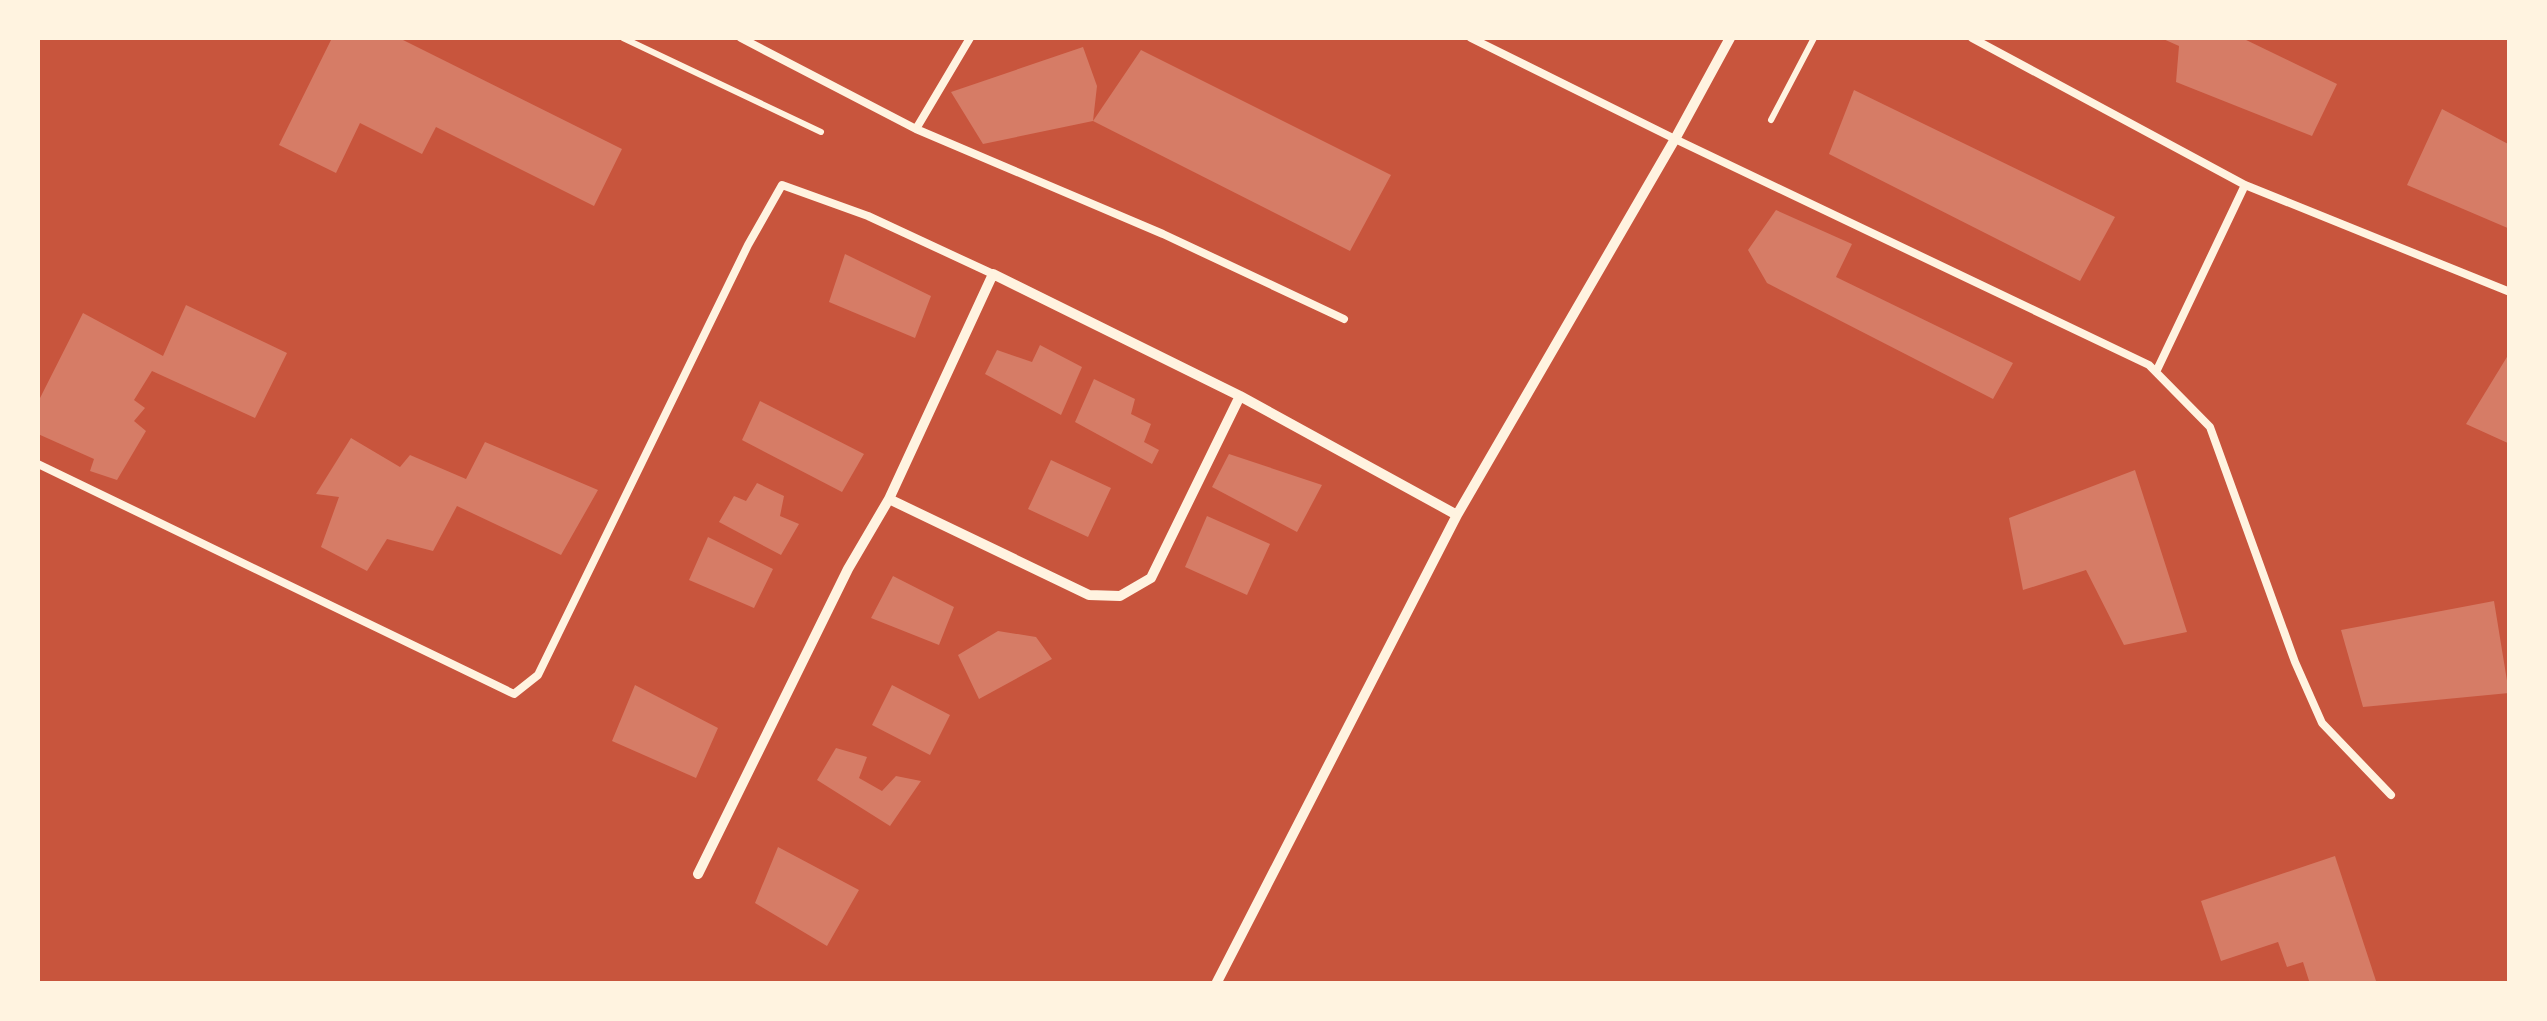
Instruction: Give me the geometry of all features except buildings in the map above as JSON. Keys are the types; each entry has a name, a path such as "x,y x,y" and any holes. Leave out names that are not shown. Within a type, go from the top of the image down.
{"street":[{"path":"1216,984 1457,515 1676,139 1730,38"},
{"path":"698,874 848,569 889,499 994,274 1240,396 1457,515"},
{"path":"889,499 1089,595 1120,596 1151,578 1240,396"}],"lane":[{"path":"741,38 916,129 1163,234 1344,319"},
{"path":"916,129 970,38"},
{"path":"1471,38 2149,365 2210,427 2295,662 2322,723 2391,795"},
{"path":"1972,38 2245,186 2510,292"},
{"path":"38,464 514,694 538,675 748,246 782,185 868,216 994,274"},
{"path":"2156,372 2245,186"}],"path":[{"path":"623,38 821,132"},
{"path":"1771,120 1814,38"}]}
